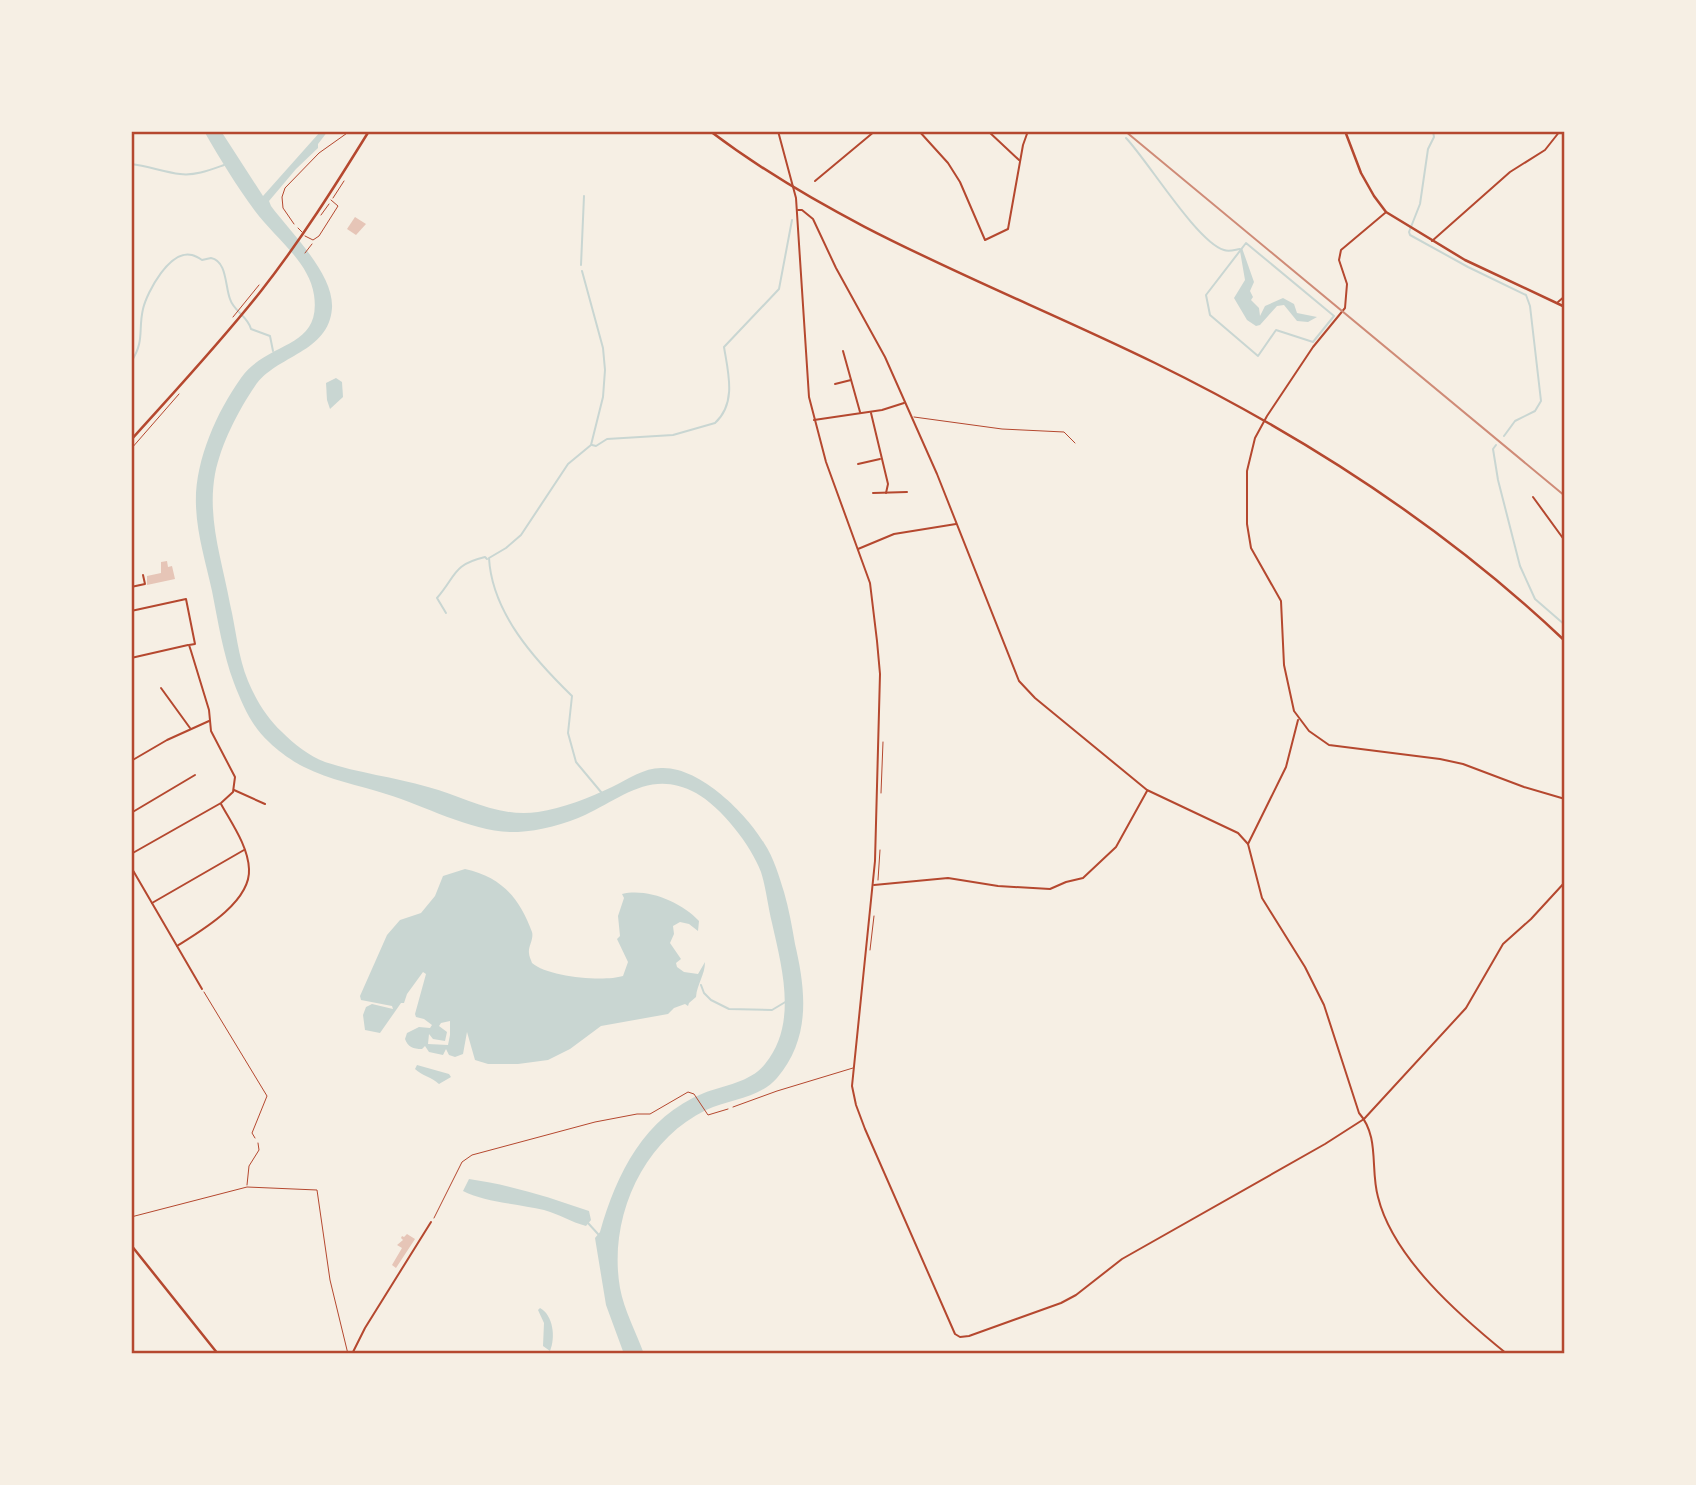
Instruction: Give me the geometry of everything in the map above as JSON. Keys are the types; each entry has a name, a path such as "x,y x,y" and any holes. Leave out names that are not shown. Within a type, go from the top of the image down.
{"main road":[{"path":"131,440 234,321 314,222 369,131"},
{"path":"710,131 785,182 893,242 1153,362 1274,425 1406,510 1504,586 1565,641"},
{"path":"1345,131 1361,173 1386,212 1465,260 1565,307"},
{"path":"131,1245 218,1354"}],"street":[{"path":"778,131 798,210 807,384 826,462 872,590 880,674 874,885 853,1068 853,1096 952,1330 960,1337 1076,1295 1122,1259 1325,1144 1364,1118 1466,1008 1503,944 1531,919 1565,882"},
{"path":"816,181 874,131"},
{"path":"919,131 948,163 960,182 985,240 1005,233 1008,229 1028,131"},
{"path":"988,131 1020,161"},
{"path":"1432,241 1510,172 1545,150 1560,131"},
{"path":"798,210 813,219 836,268 885,357 957,524 1019,681 1035,698 1147,790 1238,834 1248,844 1262,898 1305,967 1324,1005 1359,1113 1364,1118 1373,1145 1378,1197 1397,1238 1430,1283 1470,1324 1507,1354"},
{"path":"1386,212 1340,250 1339,260 1347,284 1345,308 1313,347 1267,416 1255,439 1247,471 1247,524 1251,548 1281,601 1284,665 1289,691 1299,719 1309,731 1329,745 1463,764 1565,799"},
{"path":"1557,303 1565,296"},
{"path":"843,351 860,413"},
{"path":"835,384 852,380"},
{"path":"814,420 870,412 905,402"},
{"path":"870,412 888,484 886,493"},
{"path":"858,464 881,459"},
{"path":"873,493 907,492"},
{"path":"1533,497 1565,541"},
{"path":"858,549 894,534 957,524"},
{"path":"131,587 145,584 143,575"},
{"path":"131,611 186,598 195,644 131,658"},
{"path":"131,854 221,803 233,790 235,777 211,731 190,645"},
{"path":"161,688 191,729"},
{"path":"1248,844 1286,767 1299,719"},
{"path":"131,761 210,720"},
{"path":"131,813 195,775"},
{"path":"233,790 265,803"},
{"path":"874,885 948,878 998,886 1050,889 1083,878 1116,847 1147,790"},
{"path":"177,946 222,915 238,898 249,877 245,850 221,803"},
{"path":"152,903 245,850"},
{"path":"131,867 202,989"},
{"path":"350,1354 431,1222"}],"lane":[{"path":"298,228 309,239 317,238 338,206 331,200"},
{"path":"911,417 1002,429 1064,432 1075,443"},
{"path":"733,1107 787,1087 853,1068"},
{"path":"247,1187 247,1171 259,1150 258,1143"},
{"path":"131,1217 247,1187 317,1190 330,1280 350,1354"}],"path":[{"path":"298,228 283,208 285,188 319,153 350,131"},
{"path":"314,222 331,200"},
{"path":"305,253 317,238"},
{"path":"234,321 262,282"},
{"path":"202,989 267,1096 253,1133 258,1143"},
{"path":"431,1222 466,1158 548,1133 637,1114 650,1114 679,1096 693,1093 706,1114 733,1107"}],"shaded area":[{"path":"204,131 221,131 263,196 320,132 328,131 318,148 269,201 310,254 326,282 332,308 329,323 322,335 312,344 275,367 255,386 226,440 215,474 213,491 216,539 242,662 251,688 267,715 297,745 325,762 442,791 482,806 509,812 538,812 557,808 594,795 648,770 676,769 706,783 734,806 756,831 776,867 787,905 802,979 801,1030 788,1063 770,1085 753,1094 706,1110 683,1124 664,1141 647,1162 634,1185 619,1235 618,1262 622,1296 644,1354 624,1354 606,1305 595,1238 600,1232 625,1168 649,1132 683,1103 753,1075 765,1064 775,1048 781,1031 785,995 780,958 761,872 750,850 725,817 706,799 680,786 665,784 638,788 585,815 543,829 518,832 485,829 314,772 281,752 257,729 240,699 224,649 198,528 196,490 208,439 232,392 252,366 291,343 310,326 314,313 314,295 311,283 298,260 255,211"},
{"path":"1242,248 1254,282 1250,291 1253,297 1251,300 1259,308 1260,316 1265,306 1283,298 1294,304 1297,313 1317,317 1308,322 1297,321 1284,305 1277,306 1260,325 1256,326 1247,320 1234,298 1245,280 1240,251"},
{"path":"336,378 342,382 343,397 330,409 326,383"},
{"path":"465,869 499,884 522,909 527,920 532,935 529,955 532,963 550,972 576,977 623,976 628,962 617,939 620,936 618,916 624,898 622,894 642,893 664,898 699,921 698,931 689,924 680,922 673,926 674,934 670,943 681,959 676,963 677,967 684,972 698,974 705,962 696,997 688,1006 685,1004 674,1008 668,1014 601,1026 570,1049 548,1060 488,1064 475,1060 467,1032 463,1054 455,1057 449,1055 446,1049 443,1055 429,1052 425,1046 416,1049 408,1044 405,1039 407,1033 419,1027 430,1028 432,1025 415,1014 426,974 423,972 407,994 404,1003 401,1003 380,1033 365,1030 363,1015 366,1007 372,1004 393,1009 392,1006 361,1000 360,996 387,935 400,920 421,913 435,896 443,876","holes":["450,1021 448,1045 428,1044 429,1034 433,1039 445,1041 447,1032 439,1026 441,1023"]},
{"path":"417,1065 449,1074 451,1077 439,1084 415,1069"},
{"path":"469,1179 545,1196 589,1211 591,1220 586,1226 544,1210 471,1195 463,1191"},
{"path":"540,1308 548,1316 552,1327 550,1351 543,1346 544,1323 538,1310"}],"building":[{"path":"355,217 366,224 356,235 347,229"},
{"path":"167,561 168,567 172,566 175,579 147,585 147,576 161,573 161,562"},
{"path":"407,1234 415,1239 396,1268 392,1265 402,1248 397,1245 403,1240 402,1236"}],"waterway":[{"path":"1433,131 1420,204 1410,235 1526,295 1530,306 1541,401 1535,411 1515,421 1504,436"},
{"path":"1126,138 1200,232 1224,250 1240,249"},
{"path":"131,164 186,174 224,165"},
{"path":"581,265 584,196"},
{"path":"592,445 596,446 607,439 673,435 715,423 722,415 729,397 724,347 779,289 792,220"},
{"path":"1246,243 1334,316 1313,342 1276,330 1258,356 1210,315 1206,295 1246,243"},
{"path":"131,362 140,342 143,309 149,293 168,265 184,255 192,255 202,260 211,258 220,264 232,303 251,329 270,336 273,351"},
{"path":"582,271 603,348 605,370 603,397 591,445 568,464 521,535 489,558 498,598 507,616 530,651 572,696 568,733 576,762 601,792"},
{"path":"1496,445 1493,449 1498,480 1520,566 1535,599 1565,625"},
{"path":"446,613 437,598 456,572 474,560 485,557 487,559"},
{"path":"701,985 711,1000 729,1009 772,1010 787,1001"},
{"path":"588,1223 598,1234"}],"railway":[{"path":"1125,131 1565,496"}]}
